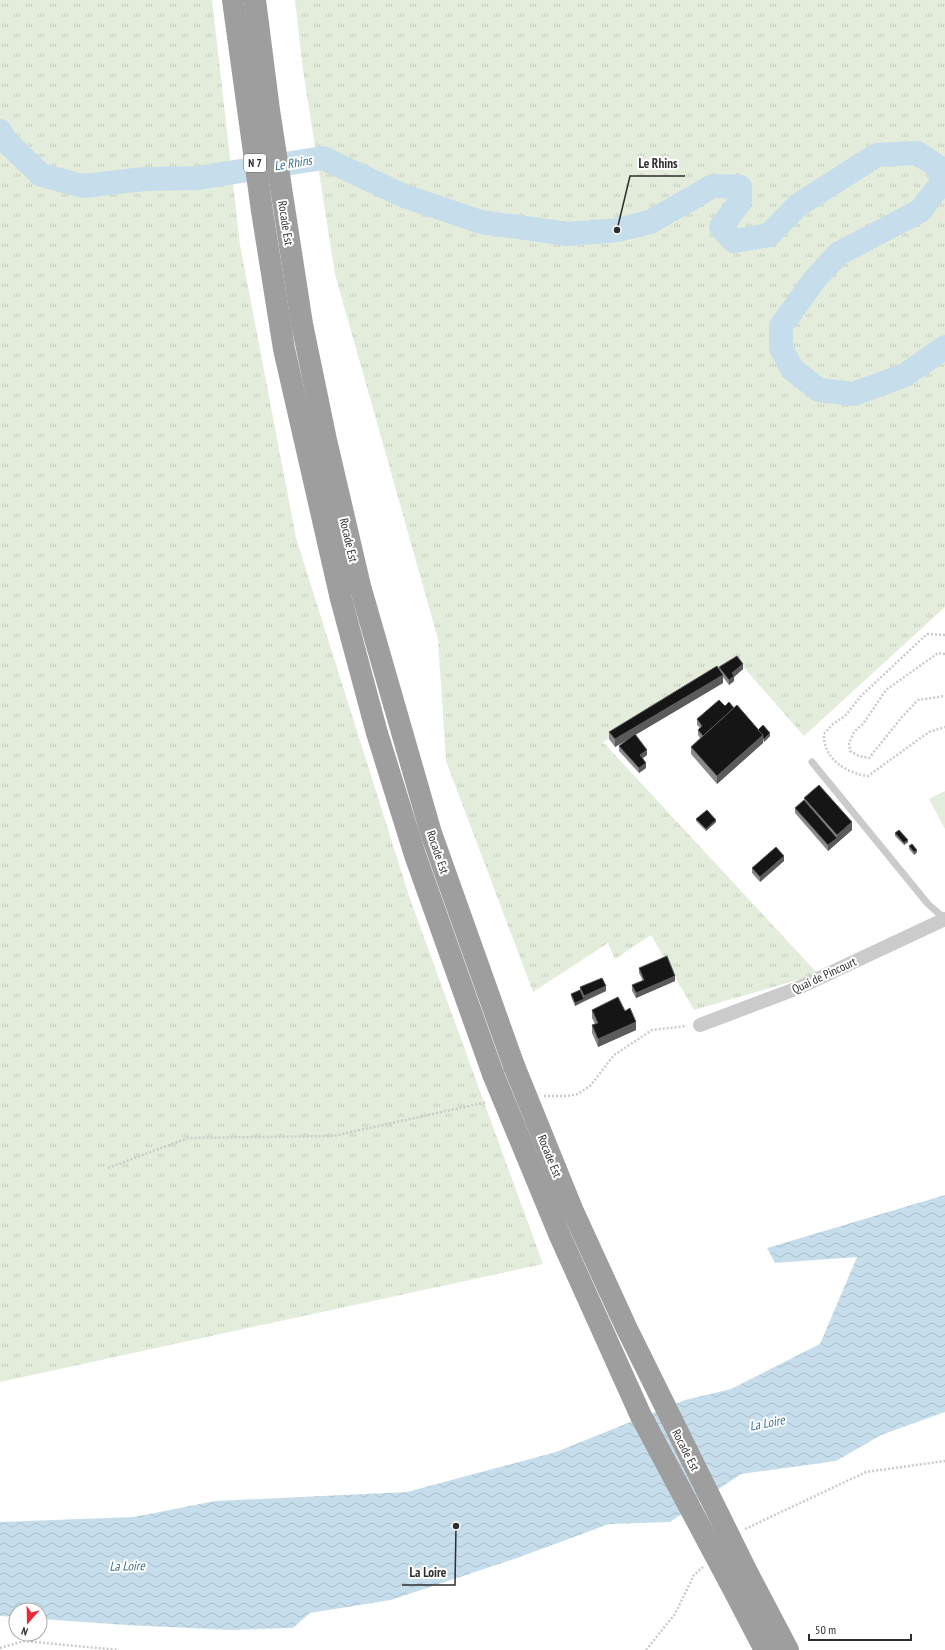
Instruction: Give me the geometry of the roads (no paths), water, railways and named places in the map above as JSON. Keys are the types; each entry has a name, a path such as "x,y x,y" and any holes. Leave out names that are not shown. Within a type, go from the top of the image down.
{"highway":[{"name":"Rocade Est","path":"233,0 248,116 284,348 341,599 377,733 415,855 493,1074 560,1236 641,1416 738,1577 788,1650"},
{"name":"Rocade Est","path":"255,0 269,110 284,208 306,340 326,440 360,586 431,833 514,1066 572,1209 738,1577 765,1650"}],"street":[{"name":"Quai de Pincourt","path":"700,1025 798,988 945,919"}],"lane":[{"path":"812,762 928,904 945,919"}],"water":[{"path":"945,1195 945,1412 881,1435 836,1461 741,1474 670,1522 609,1524 517,1558 391,1600 310,1613 293,1628 230,1630 48,1620 48,1602 8,1602 8,1616 0,1616 0,1522 134,1517 215,1501 407,1492 556,1452 685,1400 731,1389 820,1344 857,1257 775,1263 767,1248"}],"waterway":[{"name":"Le Rhins","path":"0,131 5,140 41,175 83,186 144,179 197,178 323,158 404,196 481,222 568,234 617,230 650,222 713,186 740,187 740,202 721,227 734,241 769,235 798,205 877,155 917,153 937,166 943,181 920,211 838,254 815,279 781,326 781,348 792,369 819,390 854,394 905,375 945,347"}],"place":[{"name":"Le Rhins","path":"617,230"},
{"name":"La Loire","path":"456,1526"}]}
